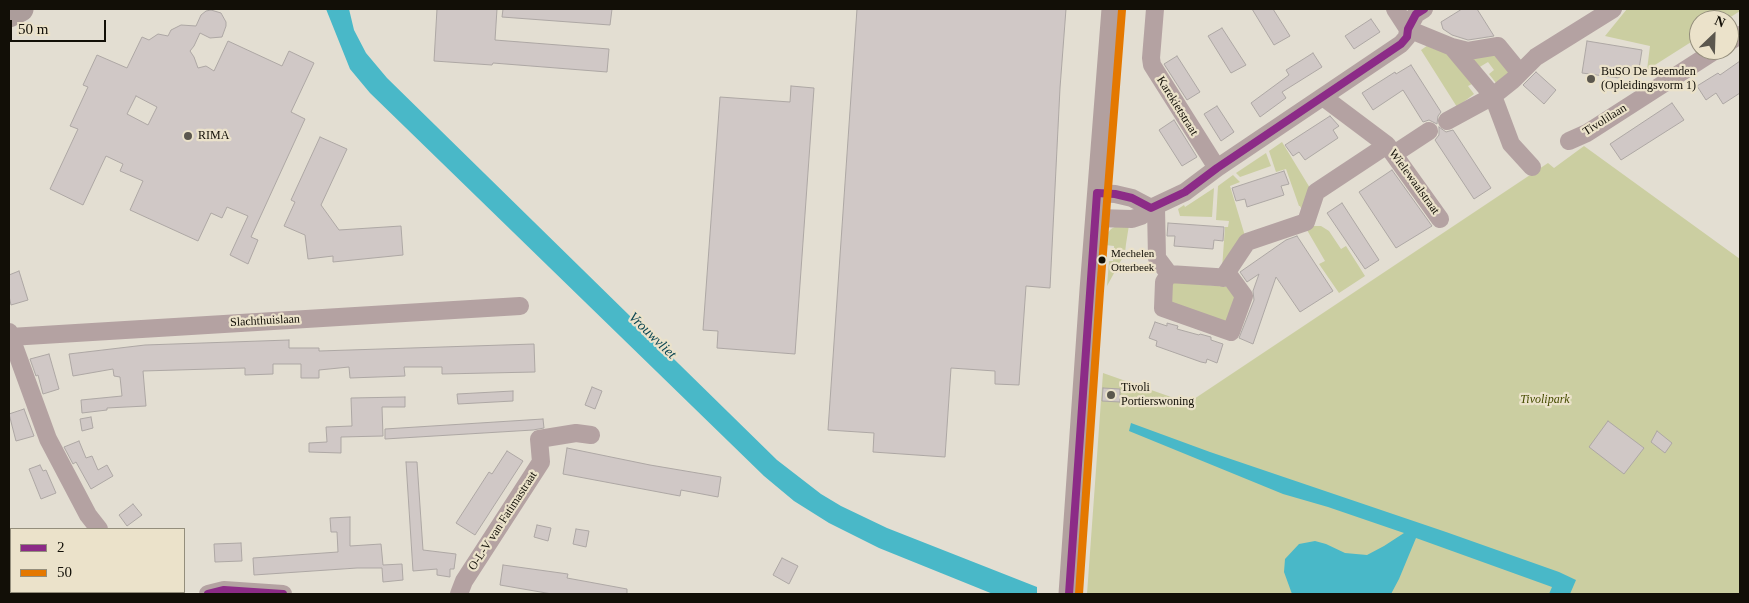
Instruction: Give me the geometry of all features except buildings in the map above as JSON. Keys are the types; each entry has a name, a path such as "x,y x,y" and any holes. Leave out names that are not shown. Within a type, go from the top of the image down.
{"highway":[{"path":"9,15 20,9"}],"main road":[{"path":"1069,594 1112,9"}],"street":[{"name":"Karekietstraat","path":"1155,9 1152,65 1217,168"},
{"path":"1395,9 1405,36"},
{"path":"1096,218 1132,219 1142,216 1154,207 1185,192 1322,97 1405,36 1416,14 1424,9"},
{"path":"1447,121 1493,96 1536,57 1613,9"},
{"path":"1405,36 1452,48 1468,50 1498,46 1520,73"},
{"path":"1452,48 1493,96 1511,144 1532,167"},
{"name":"Tivolilaan","path":"1569,141 1587,132 1700,60"},
{"name":"Wielewaalstraat","path":"1322,97 1391,150 1440,219"},
{"path":"1391,150 1430,131"},
{"name":"Wielewaalstraat","path":"1223,278 1247,242 1306,222 1316,192 1391,150"},
{"path":"1097,193 1115,194 1132,198 1154,207"},
{"path":"1154,207 1157,258 1169,274 1231,278 1244,296 1231,332 1163,308 1164,282 1169,274"},
{"name":"Slachthuislaan","path":"10,334 520,306"},
{"path":"10,334 48,439 88,515 98,528"},
{"name":"O-L-V van Fatimastraat","path":"459,594 464,582 541,462 539,438 576,433 591,435"},
{"path":"208,594 224,590 283,594"}],"green space":[{"path":"1627,9 1740,9 1739,12 1739,10 1689,10 1689,43 1647,70 1650,46 1605,36"},
{"path":"1431,43 1452,52 1472,84 1468,86 1474,94 1457,107 1421,50"},
{"path":"1495,50 1512,73 1496,83 1489,74 1494,70 1488,62 1478,68 1467,53"},
{"path":"1282,142 1310,188 1304,214 1299,206 1286,169 1276,172 1269,151"},
{"name":"Tivolipark","path":"1584,146 1740,259 1740,594 1087,594 1103,373 1188,403 1548,163 1554,168"},
{"path":"1266,153 1271,166 1240,177 1236,173"},
{"path":"1233,175 1240,182 1230,186 1245,236 1222,269 1225,227 1228,227 1229,221 1216,220 1218,186"},
{"path":"1214,188 1212,217 1180,216 1178,209 1184,205 1185,207"},
{"path":"1118,225 1129,225 1125,253 1107,286 1109,261 1113,261 1114,246 1105,245 1106,235"},
{"path":"1313,226 1321,226 1329,231 1341,249 1346,246 1365,276 1339,293 1319,264 1325,261 1307,230"},
{"path":"1173,282 1230,287 1236,297 1228,323 1172,304 1171,284"}],"water":[{"path":"326,9 349,9 354,30 366,53 387,78 777,460 821,494 841,506 887,528 1037,587 1037,594 993,594 879,548 829,523 794,501 764,476 370,93 350,69"},
{"path":"1131,423 1210,452 1446,532 1559,572 1576,580 1570,594 1549,594 1552,587 1416,538 1391,594 1292,594 1284,572 1285,559 1299,544 1315,541 1345,553 1367,555 1404,533 1283,494 1129,431"}],"transit line":[{"name":"2","path":"1069,594 1097,193 1115,194 1132,198 1151,208 1185,192 1217,168 1401,44 1407,37 1408,29 1416,14 1424,9"},
{"name":"50","path":"1079,594 1122,10"},
{"name":"2","path":"208,594 224,590 283,594"}],"place":[{"name":"BuSO De Beemden (Opleidingsvorm 1)","path":"1591,79"},
{"name":"RIMA","path":"188,136"},
{"name":"Mechelen Otterbeek","path":"1102,260"},
{"name":"Tivoli Portierswoning","path":"1111,395"}],"water label":[{"name":"Vrouwvliet","path":"652,336"}]}
